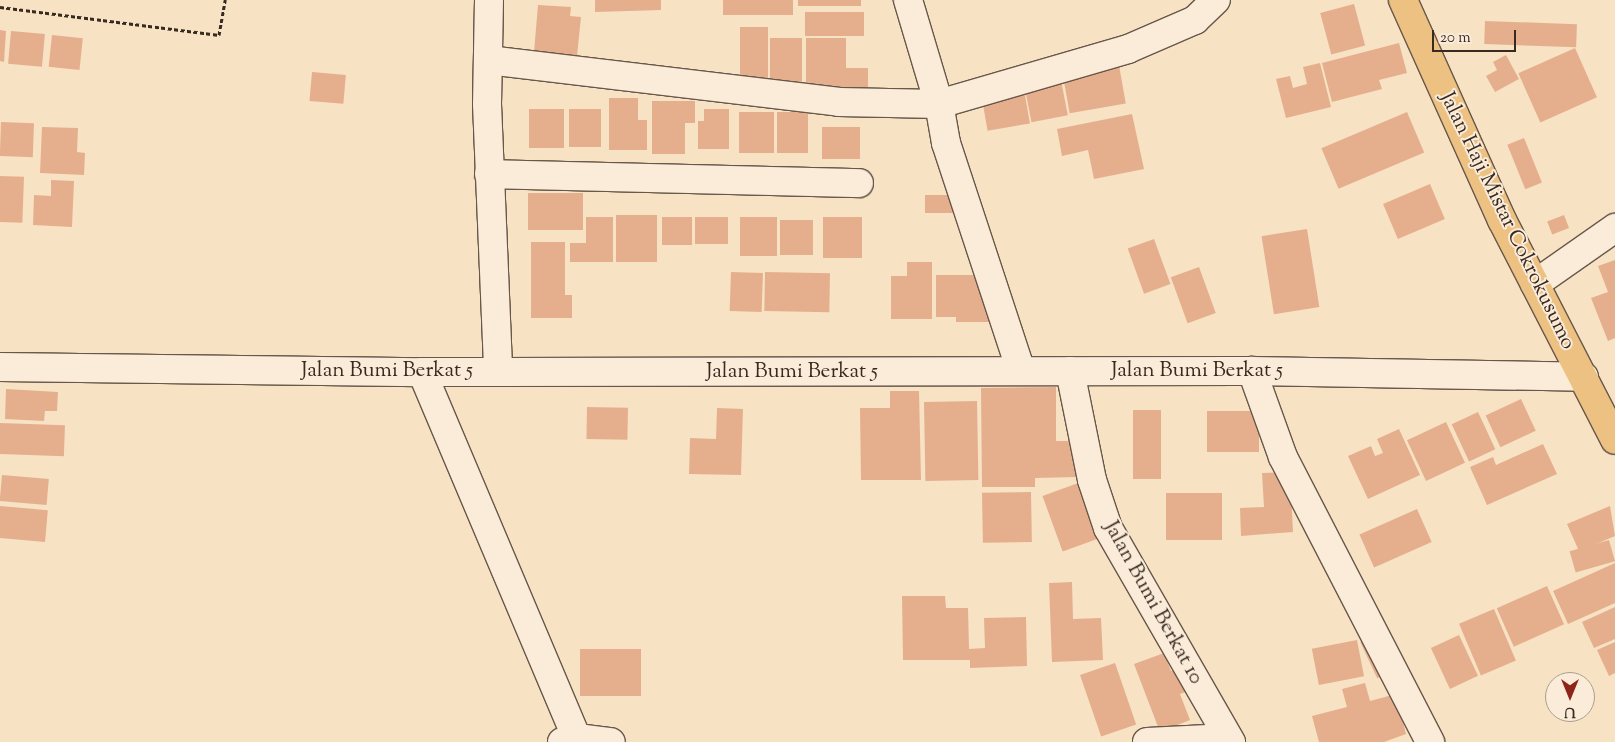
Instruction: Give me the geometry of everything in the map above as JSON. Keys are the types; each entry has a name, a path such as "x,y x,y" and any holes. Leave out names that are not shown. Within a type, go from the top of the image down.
{"main road":[{"name":"Jalan Haji Mistar Cokrokusumo","path":"1403,0 1534,284 1584,377 1615,440"}],"street":[{"path":"489,0 489,174 498,372"},
{"path":"908,0 939,104 946,144 1022,371"},
{"path":"488,60 782,97 939,104 1128,49 1195,20 1216,0"},
{"path":"489,174 859,183"},
{"path":"1534,284 1615,228"},
{"name":"Jalan Bumi Berkat 5","path":"0,367 422,372 1252,371 1584,377"},
{"name":"Jalan Bumi Berkat 10","path":"1070,371 1092,480 1108,528 1229,740"},
{"path":"1252,371 1283,457 1430,742"},
{"path":"422,372 572,741 611,742"},
{"path":"1147,742 1229,740"}],"path":[{"path":"0,7 219,35 224,0"}],"building":[{"path":"595,0 661,0 661,10 595,12"},
{"path":"723,0 793,0 793,15 723,15"},
{"path":"798,0 861,0 861,6 798,6"},
{"path":"1354,4 1365,46 1331,55 1320,13"},
{"path":"538,5 571,7 570,16 581,17 577,56 534,52"},
{"path":"805,12 864,12 864,36 805,36"},
{"path":"1485,21 1577,24 1576,47 1484,44"},
{"path":"740,27 768,27 768,86 740,86"},
{"path":"0,30 6,31 4,62 0,61"},
{"path":"11,31 45,34 42,67 8,64"},
{"path":"52,35 83,38 79,70 49,67"},
{"path":"770,38 802,38 802,82 770,82"},
{"path":"806,38 846,38 846,68 868,68 868,92 806,92"},
{"path":"1399,43 1407,73 1379,80 1382,89 1332,102 1322,63"},
{"path":"1575,48 1597,97 1540,123 1518,73"},
{"path":"1506,55 1519,79 1495,92 1486,76 1497,70 1493,62"},
{"path":"1320,63 1331,107 1286,118 1276,79 1290,76 1293,88 1307,84 1303,67"},
{"path":"1119,65 1126,103 1070,113 1063,75"},
{"path":"312,72 346,75 343,104 309,101"},
{"path":"1060,75 1068,115 1032,122 1024,82"},
{"path":"1023,84 1030,123 988,131 981,91"},
{"path":"609,98 638,98 638,120 647,120 647,150 609,150"},
{"path":"652,101 695,101 695,123 685,123 685,154 652,154"},
{"path":"529,109 564,109 564,148 529,148"},
{"path":"569,109 601,109 601,147 569,147"},
{"path":"704,109 729,109 729,149 698,149 698,121 704,121"},
{"path":"739,112 774,112 774,153 739,153"},
{"path":"777,112 808,112 808,153 777,153"},
{"path":"1407,112 1424,153 1339,189 1321,148"},
{"path":"1132,114 1144,169 1094,179 1088,150 1062,156 1057,129"},
{"path":"1,122 34,123 33,157 0,156"},
{"path":"42,127 78,128 77,152 85,153 84,175 40,173"},
{"path":"822,127 860,127 860,159 822,159"},
{"path":"1524,138 1542,183 1525,189 1507,145"},
{"path":"0,176 24,177 22,223 0,222"},
{"path":"51,180 74,181 72,227 33,225 34,195 51,196"},
{"path":"1430,184 1445,219 1398,239 1383,204"},
{"path":"528,193 583,193 583,230 528,230"},
{"path":"925,195 957,195 957,213 925,213"},
{"path":"616,215 657,215 657,262 616,262"},
{"path":"1564,215 1569,228 1552,235 1547,221"},
{"path":"586,217 613,217 613,262 570,262 570,243 586,243"},
{"path":"662,217 692,217 692,245 662,245"},
{"path":"695,217 728,217 728,244 695,244"},
{"path":"740,217 777,217 777,256 740,256"},
{"path":"823,217 862,217 862,258 823,258"},
{"path":"780,220 813,220 813,255 780,255"},
{"path":"1307,229 1319,307 1274,314 1262,236"},
{"path":"1154,239 1170,284 1144,294 1128,249"},
{"path":"531,242 565,242 565,295 572,295 572,318 531,318"},
{"path":"1615,260 1615,338 1608,341 1591,298 1608,292 1598,266"},
{"path":"907,262 932,262 932,319 891,319 891,276 907,276"},
{"path":"1199,267 1216,313 1188,323 1171,277"},
{"path":"731,272 763,273 762,312 730,311"},
{"path":"765,272 830,273 829,312 764,311"},
{"path":"936,275 991,275 991,322 956,322 956,317 936,317"},
{"path":"1056,387 1056,441 1078,441 1078,477 1035,478 1035,487 982,487 981,388"},
{"path":"6,389 58,392 57,411 45,411 44,421 5,419"},
{"path":"890,391 919,391 921,480 861,480 860,408 890,408"},
{"path":"1521,399 1536,431 1500,447 1486,415"},
{"path":"977,401 978,480 925,481 924,402"},
{"path":"587,407 628,408 627,440 586,439"},
{"path":"717,408 743,409 741,475 689,474 690,438 716,439"},
{"path":"1133,410 1161,410 1161,479 1133,479"},
{"path":"1207,411 1259,411 1259,452 1207,452"},
{"path":"1478,412 1495,449 1469,461 1452,424"},
{"path":"1446,422 1465,463 1426,481 1407,440"},
{"path":"0,423 65,425 64,456 0,454"},
{"path":"1399,429 1420,475 1368,499 1348,456 1371,446 1375,456 1383,453 1377,439"},
{"path":"1543,444 1557,474 1487,505 1470,467 1493,457 1496,465"},
{"path":"1290,472 1293,532 1241,536 1240,508 1264,507 1262,473"},
{"path":"2,475 49,479 47,505 0,501"},
{"path":"1081,482 1101,537 1063,551 1042,496"},
{"path":"1031,492 1032,542 983,543 982,493"},
{"path":"1166,493 1222,493 1222,540 1166,540"},
{"path":"0,506 48,510 45,542 0,538"},
{"path":"1610,506 1615,536 1579,551 1567,524"},
{"path":"1417,509 1432,542 1374,568 1359,535"},
{"path":"1609,540 1615,561 1576,572 1570,551"},
{"path":"1615,563 1615,603 1568,624 1553,591"},
{"path":"1072,582 1073,619 1101,618 1103,660 1052,662 1049,583"},
{"path":"1547,586 1564,624 1514,647 1497,608"},
{"path":"902,596 945,596 946,608 968,608 969,649 985,648 984,618 1026,617 1027,666 970,668 970,660 903,660"},
{"path":"1615,607 1615,639 1594,648 1582,622"},
{"path":"1494,609 1516,661 1481,675 1459,624"},
{"path":"1459,635 1478,676 1450,689 1431,648"},
{"path":"1373,636 1390,672 1377,678 1360,642"},
{"path":"1357,640 1364,676 1319,685 1312,649"},
{"path":"1615,642 1615,673 1609,676 1597,650"},
{"path":"580,649 641,649 641,696 580,696"},
{"path":"1164,653 1171,671 1181,667 1191,690 1180,694 1190,720 1160,732 1134,664"},
{"path":"1115,663 1136,724 1101,737 1080,675"},
{"path":"1365,683 1370,701 1396,694 1406,734 1384,742 1319,742 1312,716 1347,707 1342,689"}]}
